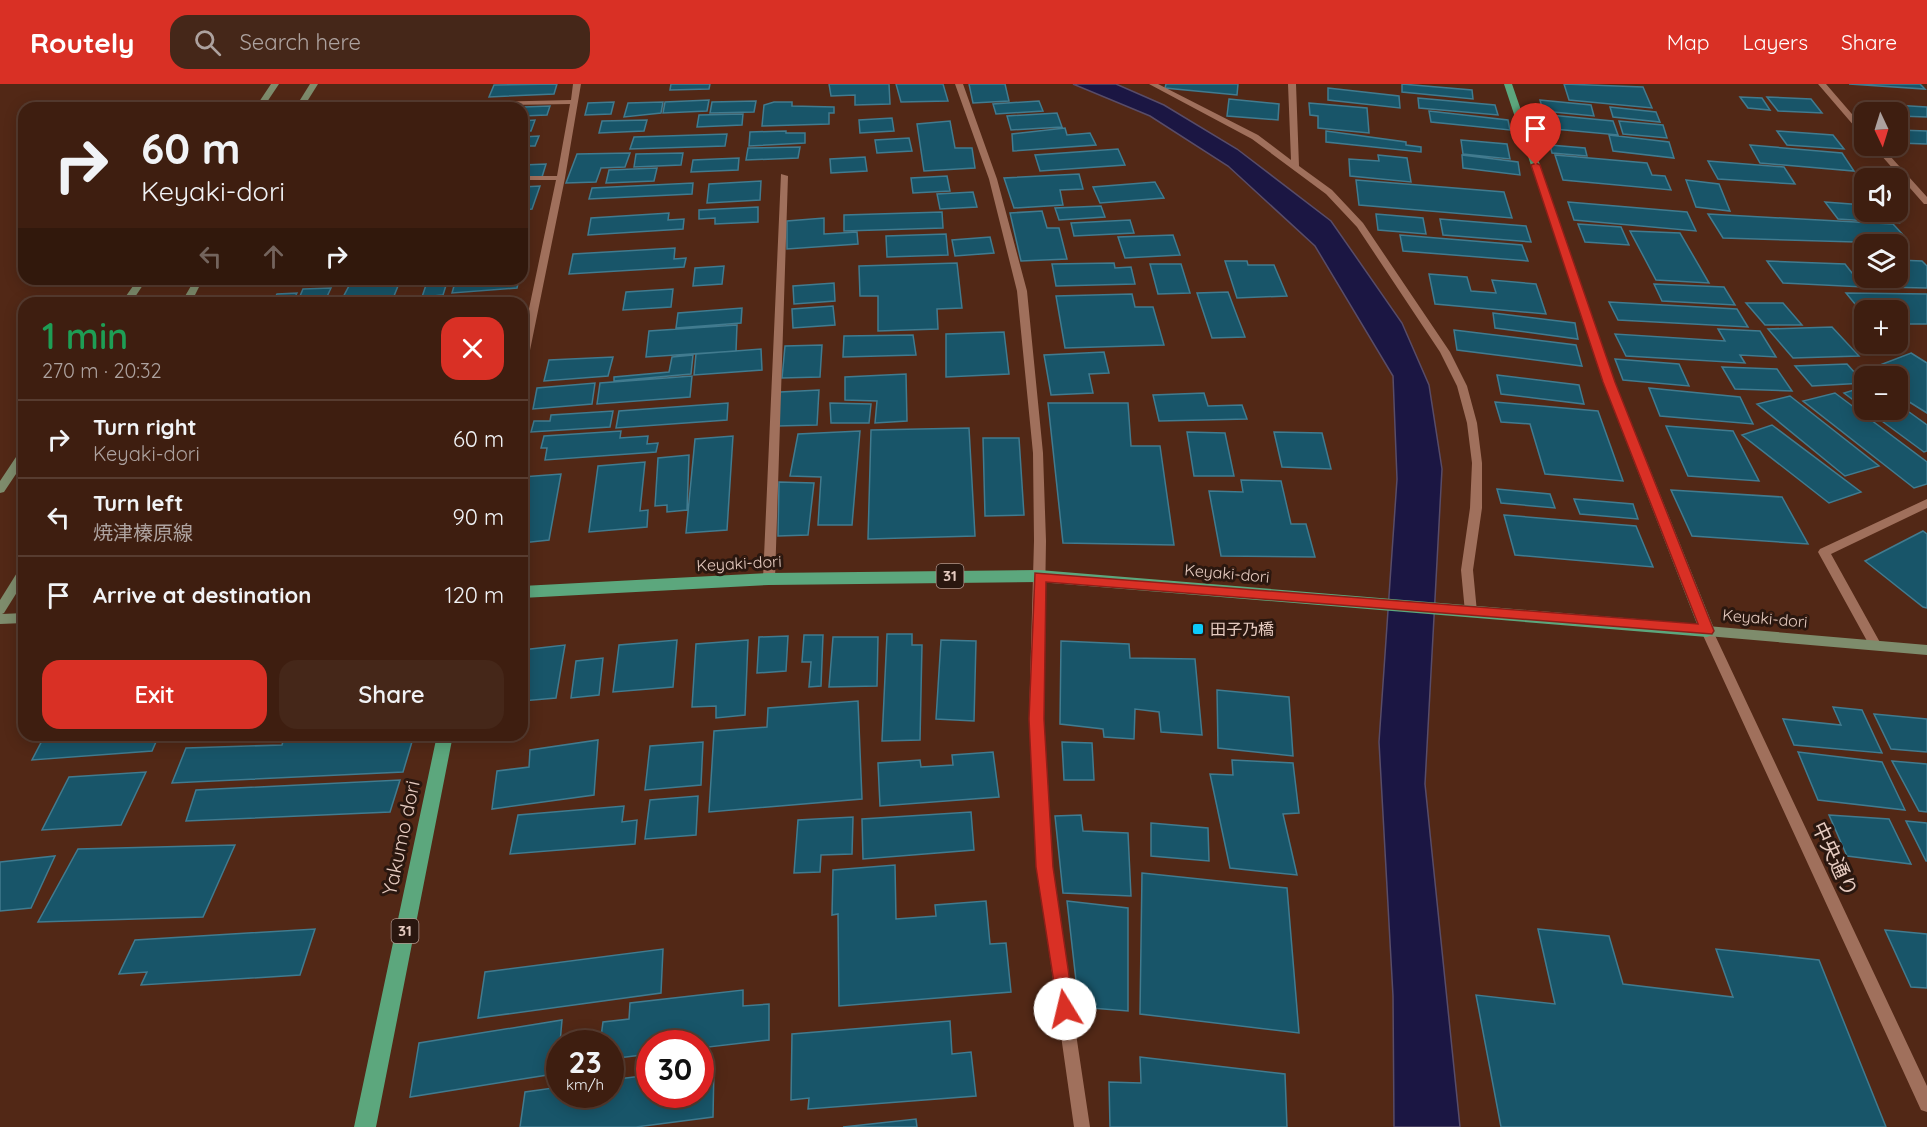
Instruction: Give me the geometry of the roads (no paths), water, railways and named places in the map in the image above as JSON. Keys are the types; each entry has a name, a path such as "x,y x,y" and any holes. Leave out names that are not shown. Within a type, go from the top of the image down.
{"main road":[{"path":"1508,84 1609,382 1707,631"},
{"name":"Keyaki-dori","path":"528,592 770,579 1039,576 1707,631"},
{"name":"Yakumo dori","path":"365,1127 444,741"}],"street":[{"path":"263,102 275,84"},
{"path":"303,102 314,84"},
{"path":"528,336 561,178 576,84"},
{"path":"959,84 993,179 1022,291 1038,453 1039,576 1036,719 1044,867 1082,1127"},
{"path":"1153,84 1218,116 1295,165 1329,192 1360,225 1445,352 1462,386 1472,423 1477,463 1476,508 1467,570 1471,612"},
{"path":"1292,84 1295,165"},
{"path":"1822,84 1854,121"},
{"path":"528,103 573,102"},
{"path":"1886,156 1927,202"},
{"path":"770,579 784,176"},
{"path":"528,178 561,178"},
{"path":"0,489 18,463"},
{"path":"1876,646 1824,552 1927,503"},
{"path":"0,610 18,581"},
{"path":"0,619 18,618"},
{"name":"Keyaki-dori","path":"1707,631 1927,650"},
{"name":"中央通り","path":"1707,631 1927,1104"}],"place":[{"name":"田子乃橋","path":"1198,629"}]}
